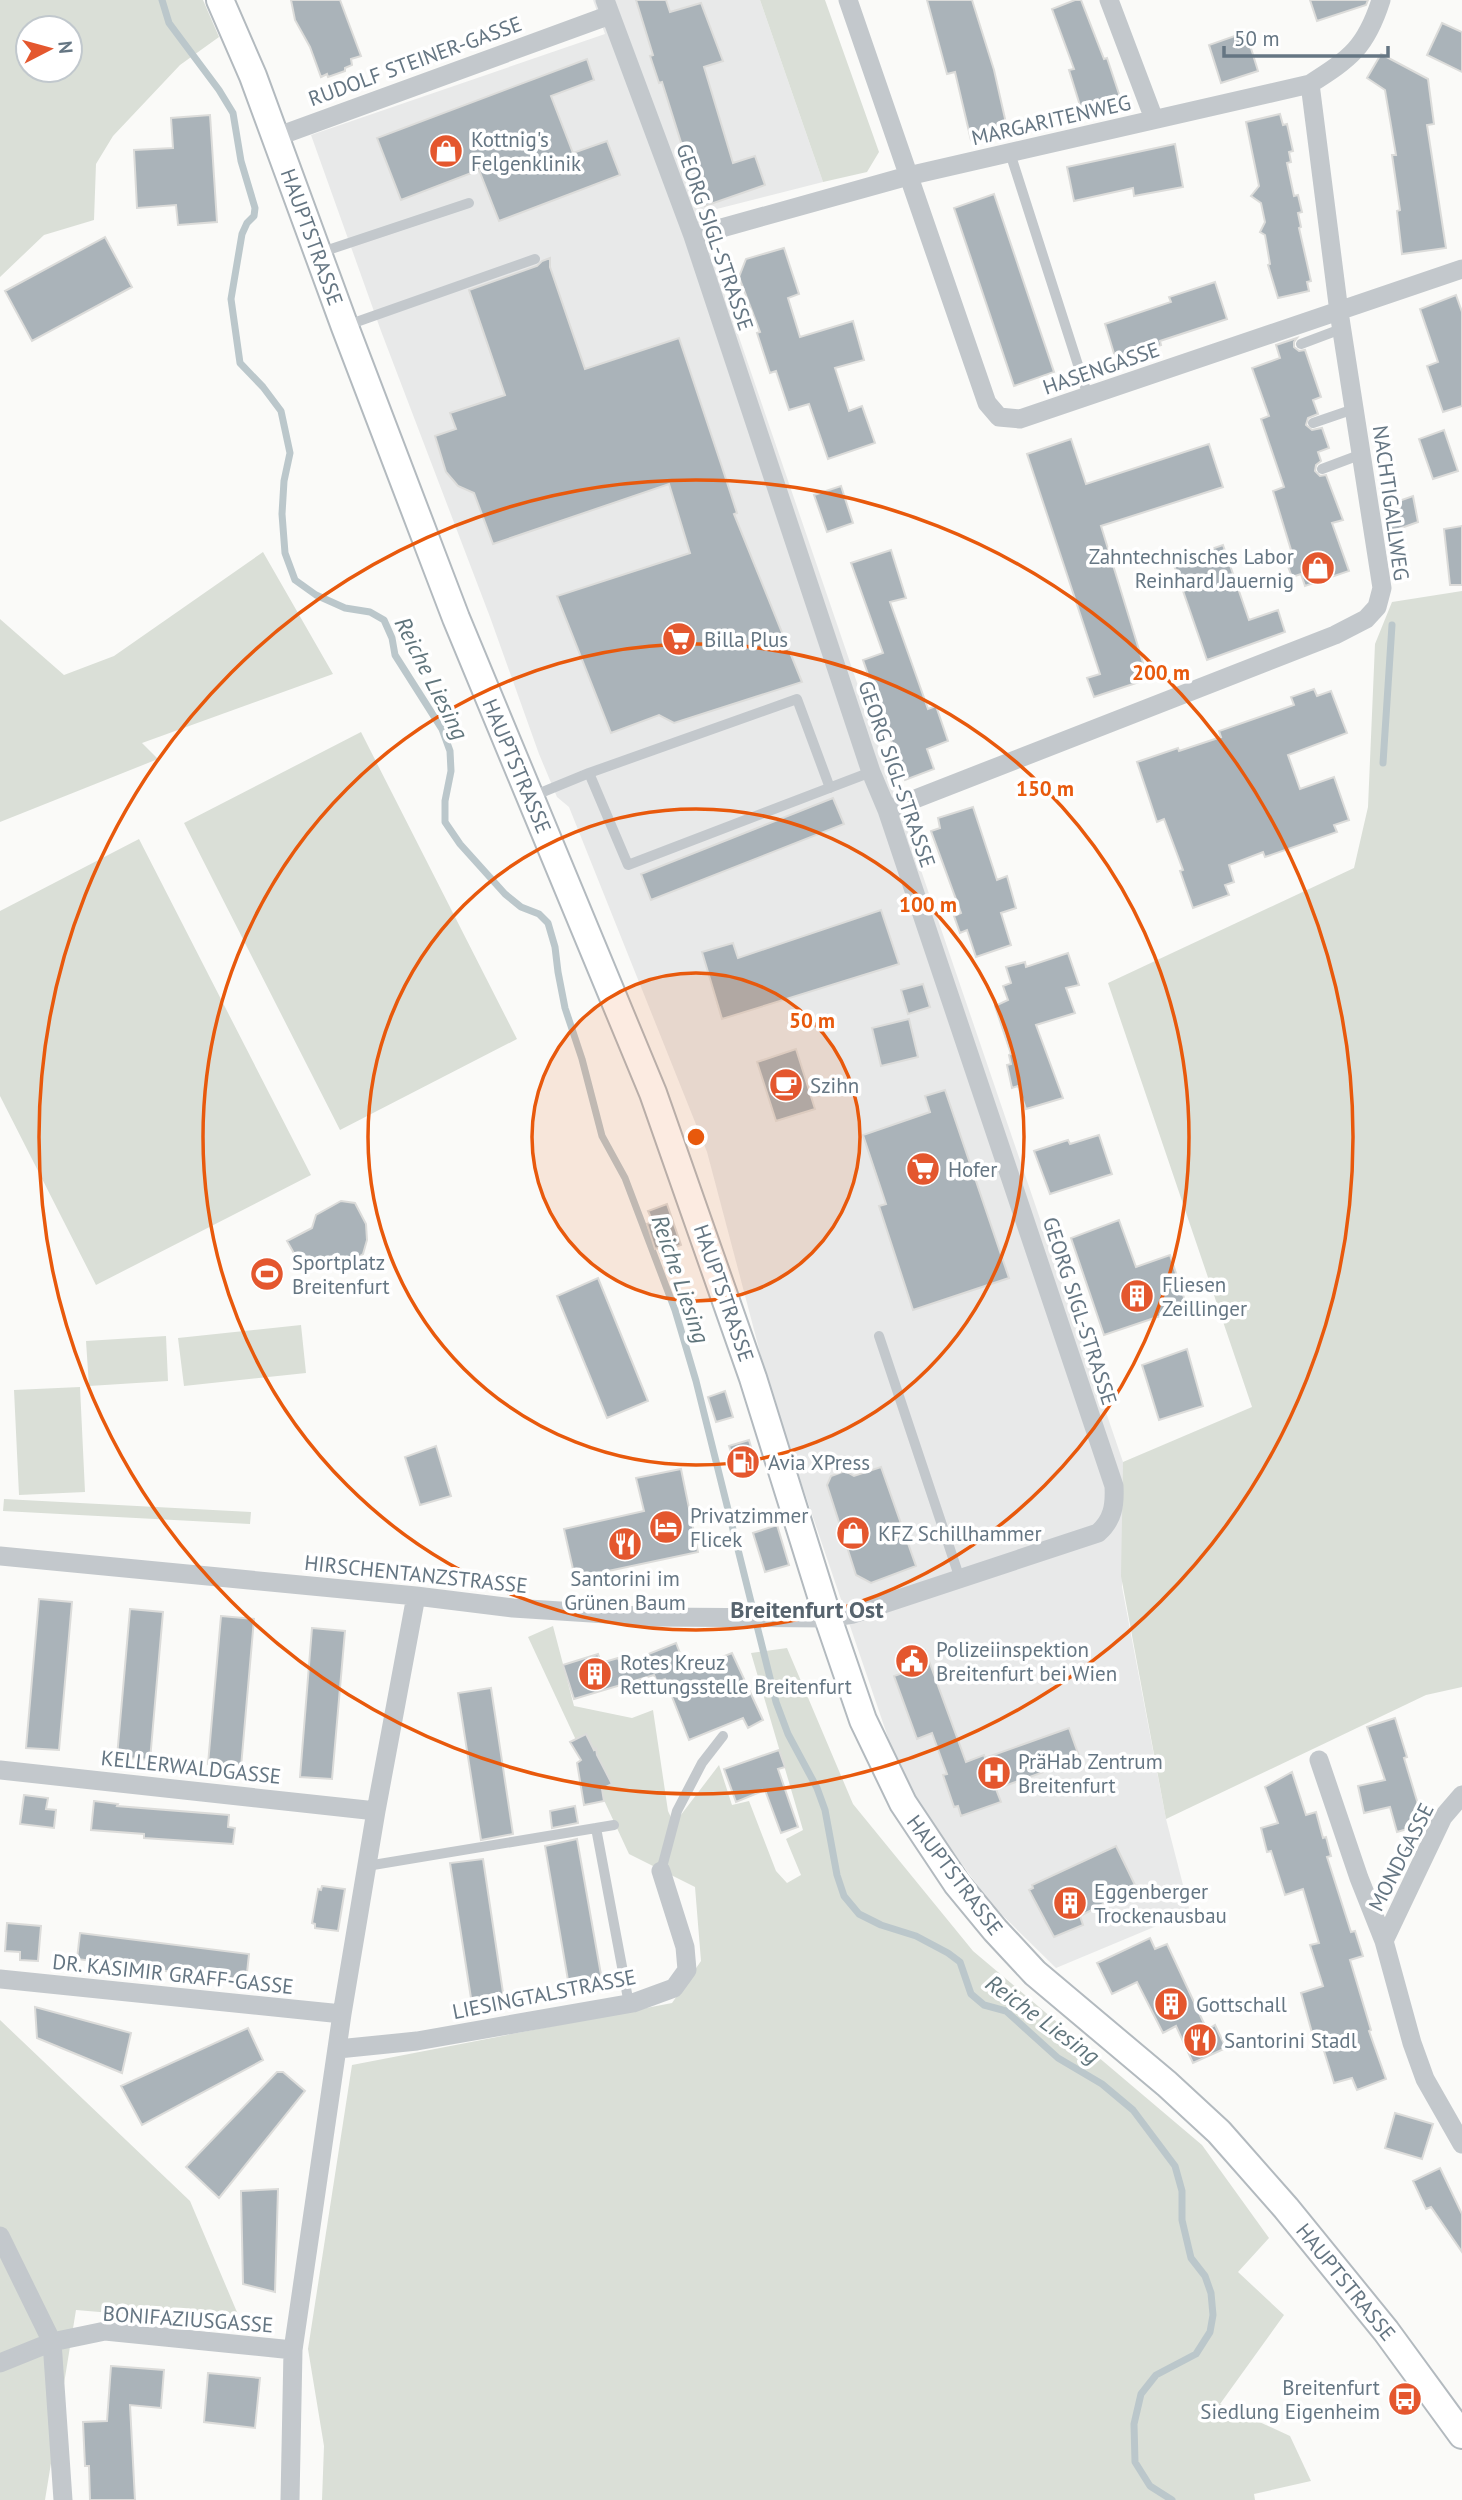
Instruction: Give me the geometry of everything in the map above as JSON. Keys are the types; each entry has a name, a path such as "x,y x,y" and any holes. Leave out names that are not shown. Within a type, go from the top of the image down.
{"main road":[{"name":"HAUPTSTRASSE","path":"220,0 254,76 345,327 456,618 653,1093 753,1378 863,1720 893,1784 925,1838 957,1884 995,1930 1035,1973 1167,2084 1219,2132 1286,2208 1386,2331 1462,2435"}],"street":[{"name":"HASENGASSE","path":"848,0 987,403 999,417 1020,419 1340,321 1462,269"},
{"path":"1109,0 1154,119"},
{"name":"MARGARITENWEG","path":"693,236 908,176 1310,84 1357,50 1372,29 1381,0"},
{"name":"RUDOLF STEINER-GASSE","path":"276,137 608,7"},
{"name":"GEORG SIGL-STRASSE","path":"608,7 693,236 871,772 887,810 1114,1486 1112,1516 1098,1533 853,1614 828,1618"},
{"name":"NACHTIGALLWEG","path":"887,810 1335,635 1366,619 1377,607 1382,589 1340,321 1310,84"},
{"name":"HIRSCHENTANZSTRASSE","path":"0,1556 524,1609 654,1617 828,1618"},
{"path":"290,2500 293,2350 342,2014 416,1596"},
{"path":"1319,1760 1359,1878 1384,1941 1412,2043 1425,2079 1462,2144"},
{"name":"KELLERWALDGASSE","path":"0,1770 376,1811"},
{"name":"MONDGASSE","path":"1384,1941 1443,1817 1462,1795"},
{"name":"LIESINGTALSTRASSE","path":"338,2049 417,2041 629,2004 674,1988 687,1970 685,1947 661,1871"},
{"name":"DR. KASIMIR GRAFF-GASSE","path":"0,1979 342,2014"},
{"path":"0,2236 52,2342 63,2500"},
{"name":"BONIFAZIUSGASSE","path":"0,2363 52,2342 104,2331 293,2350"}],"lane":[{"path":"1010,153 1088,396"},
{"path":"319,253 469,203"},
{"path":"345,327 534,260"},
{"path":"1301,344 1340,321"},
{"path":"1313,423 1354,409"},
{"path":"1322,469 1362,454"},
{"path":"529,797 797,699 830,788"},
{"path":"589,773 628,865 871,772"},
{"path":"879,1336 960,1579"},
{"path":"661,1871 677,1811 702,1763 723,1736"},
{"path":"367,1866 614,1825"},
{"path":"596,1828 629,2004"}],"shaded area":[{"path":"0,0 203,0 219,37 180,65 113,136 96,164 94,220 44,235 0,277"},
{"path":"593,0 760,0 823,182 697,214 1123,1462 1122,1587 1166,1819 1190,1912 1056,1968 992,1905 926,1815 895,1758 771,1394 707,1152 569,807 557,797 539,754 311,135 605,34"},
{"path":"760,0 825,0 879,152 867,172 823,182"},
{"path":"263,552 333,674 142,743 158,759 0,822 0,619 64,675 114,656"},
{"path":"1462,591 1462,1687 1426,1695 1166,1819 1121,1576 1123,1462 1252,1407 1108,983 1354,868 1368,807 1375,644 1392,602"},
{"path":"361,732 517,1039 340,1130 184,823"},
{"path":"139,839 311,1175 96,1285 0,1096 0,911"},
{"path":"301,1325 306,1373 184,1386 178,1338"},
{"path":"166,1336 168,1381 89,1386 86,1341"},
{"path":"80,1387 85,1492 19,1495 14,1390"},
{"path":"4,1499 251,1512 250,1524 3,1511"},
{"path":"553,1626 574,1706 632,1718 653,1710 668,1811 674,1824 719,1765 732,1805 749,1801 776,1871 787,1883 801,1875 786,1839 803,1830 751,1653 787,1648 853,1804 973,1951 1202,2145 1269,2238 1238,2272 1284,2315 1220,2404 1290,2436 1311,2481 1254,2494 1255,2500 322,2500 324,2446 308,2349 352,2065 672,2003 701,1961 695,1887 629,1854 528,1637"},
{"path":"0,2020 190,2201 242,2324 76,2310 45,2500 0,2500"}],"building":[{"path":"291,0 340,0 361,56 351,59 352,65 345,68 345,71 321,77 310,47 295,20"},
{"path":"636,0 666,0 670,12 701,3 723,61 704,67 733,163 755,156 765,185 705,206 687,154 685,155 662,82 659,83"},
{"path":"927,0 972,0 994,70 1008,132 971,140 955,72 947,74"},
{"path":"1081,0 1104,59 1107,58 1121,100 1082,112 1069,70 1074,69 1052,9"},
{"path":"1310,0 1368,0 1366,5 1317,21"},
{"path":"1442,23 1462,32 1462,72 1427,55"},
{"path":"1246,32 1258,71 1221,83 1209,45"},
{"path":"1381,54 1428,79 1434,124 1427,125 1446,248 1402,254 1397,211 1400,210 1392,155 1396,155 1385,90 1367,78"},
{"path":"587,59 594,80 551,96 573,153 607,141 620,175 499,221 479,170 401,200 377,138"},
{"path":"1280,114 1283,125 1287,124 1293,151 1289,152 1291,162 1287,163 1294,196 1298,195 1302,212 1298,213 1299,228 1311,281 1307,282 1309,291 1278,298 1268,265 1265,235 1260,232 1265,222 1261,203 1251,196 1259,186 1246,122"},
{"path":"210,115 217,222 178,225 176,205 137,208 134,150 173,148 171,118"},
{"path":"1175,144 1183,187 1134,196 1133,188 1074,201 1067,167"},
{"path":"994,194 1054,372 1014,386 954,208"},
{"path":"105,237 132,287 32,341 5,291"},
{"path":"784,248 799,294 788,298 800,337 853,321 864,360 835,368 849,411 862,406 875,443 828,459 809,404 789,410 776,371 770,373 757,333 760,332 739,277 746,259"},
{"path":"550,258 550,267 585,369 679,338 737,513 734,514 802,682 674,723 659,715 611,733 557,596 690,553 669,484 493,544 474,493 458,486 446,472 435,436 456,429 450,413 505,395 469,290 537,266"},
{"path":"1215,282 1227,319 1160,341 1161,345 1116,360 1105,324 1171,302 1169,297"},
{"path":"1456,295 1462,312 1462,406 1443,412 1427,366 1438,362 1420,309"},
{"path":"1297,338 1294,347 1299,351 1305,350 1321,397 1313,400 1318,414 1308,418 1306,425 1312,430 1322,428 1329,448 1318,452 1321,461 1316,465 1315,471 1320,476 1326,475 1343,520 1332,523 1349,571 1305,586 1301,574 1292,577 1283,553 1291,550 1273,491 1284,487 1261,419 1269,416 1252,368 1280,358 1276,345"},
{"path":"1444,430 1458,471 1433,479 1419,439"},
{"path":"1071,439 1086,484 1209,444 1223,487 1101,526 1148,679 1094,697 1087,678 1100,674 1027,454"},
{"path":"841,486 853,523 827,532 814,495"},
{"path":"1413,496 1418,522 1390,532 1385,506"},
{"path":"1462,526 1462,585 1450,585 1444,529"},
{"path":"1223,545 1249,620 1278,610 1285,632 1207,660 1173,562"},
{"path":"891,550 906,598 890,602 928,709 936,706 948,741 927,749 934,769 905,780 863,660 883,653 851,563"},
{"path":"1314,689 1317,696 1331,691 1347,733 1288,755 1300,789 1334,777 1349,820 1334,825 1337,832 1265,857 1263,852 1229,865 1234,882 1225,885 1229,895 1193,908 1180,871 1183,870 1164,819 1157,822 1137,762 1221,737 1219,731 1294,705 1291,697"},
{"path":"833,798 844,824 651,900 641,874"},
{"path":"973,807 997,880 1007,876 1016,908 1001,913 1011,945 976,957 967,930 960,933 954,916 961,913 931,831 940,828 938,818"},
{"path":"881,910 899,964 722,1019 702,952 733,943 738,958"},
{"path":"1068,953 1079,985 1066,988 1075,1013 1036,1025 1063,1098 1026,1109 1018,1086 1012,1088 1007,1065 1011,1064 1011,1054 995,1006 1008,1000 1003,986 1011,983 1006,967 1025,962 1026,967"},
{"path":"923,984 930,1007 908,1014 901,990"},
{"path":"909,1019 918,1057 881,1066 872,1028"},
{"name":"Szihn","path":"796,1049 815,1109 776,1121 757,1062"},
{"name":"Hofer","path":"945,1090 1009,1278 913,1310 879,1206 886,1204 863,1135 930,1112 925,1096"},
{"path":"1099,1135 1112,1174 1050,1194 1034,1151 1068,1140 1070,1144"},
{"path":"341,1201 355,1203 366,1224 367,1240 363,1254 351,1262 327,1257 303,1269 287,1241 312,1228 316,1215"},
{"path":"667,1204 681,1245 660,1253 658,1248 655,1249 647,1224 653,1222 648,1211"},
{"name":"Fliesen Zeillinger","path":"1119,1220 1136,1267 1170,1255 1187,1307 1104,1335 1071,1238"},
{"path":"598,1278 648,1401 607,1418 557,1296"},
{"path":"1187,1349 1203,1406 1159,1420 1142,1365"},
{"path":"725,1391 733,1417 716,1422 708,1397"},
{"path":"749,1440 756,1464 737,1470 729,1446"},
{"path":"436,1446 451,1496 420,1505 405,1457"},
{"path":"881,1467 916,1566 871,1583 856,1575 827,1485 831,1476 845,1471 854,1476"},
{"path":"681,1469 698,1552 575,1578 564,1529 644,1511 636,1478"},
{"name":"Avia XPress","path":"777,1525 789,1565 765,1572 753,1533"},
{"path":"39,1599 72,1602 59,1750 26,1748"},
{"path":"130,1609 163,1612 150,1760 117,1757"},
{"path":"221,1616 254,1619 241,1767 208,1764"},
{"path":"312,1628 345,1631 332,1779 300,1777"},
{"path":"676,1643 687,1671 732,1653 763,1720 748,1728 743,1718 689,1740 665,1679 657,1682 654,1675 574,1699 563,1665 598,1654 601,1663 618,1658 621,1665"},
{"path":"925,1650 966,1762 984,1755 985,1758 1069,1728 1080,1759 996,1789 1001,1802 961,1816 958,1806 954,1807 943,1775 947,1774 932,1733 917,1739 894,1676 903,1673 898,1660"},
{"path":"491,1688 513,1834 481,1840 458,1693"},
{"path":"1395,1718 1424,1824 1397,1832 1390,1807 1364,1813 1358,1786 1385,1780 1367,1727"},
{"path":"586,1734 594,1750 596,1748 612,1784 602,1789 604,1801 584,1805 577,1763 581,1760 570,1742"},
{"path":"779,1750 785,1767 778,1769 798,1827 781,1833 765,1790 736,1802 724,1769"},
{"path":"1292,1772 1306,1815 1316,1812 1323,1838 1326,1837 1331,1856 1327,1857 1351,1932 1355,1931 1363,1956 1350,1960 1371,2030 1369,2031 1386,2079 1357,2090 1352,2078 1334,2083 1320,2038 1314,2040 1301,1993 1323,1986 1310,1945 1319,1943 1303,1889 1285,1895 1271,1851 1267,1852 1261,1828 1278,1823 1265,1787"},
{"path":"24,1795 48,1798 46,1809 56,1810 54,1828 20,1824"},
{"path":"94,1801 118,1804 117,1806 229,1815 228,1827 235,1828 233,1844 144,1838 144,1834 91,1830"},
{"path":"575,1806 578,1823 552,1828 550,1811"},
{"path":"577,1839 603,1986 570,1992 545,1846"},
{"name":"Eggenberger Trockenausbau","path":"1116,1846 1136,1887 1080,1916 1083,1925 1054,1937 1029,1890 1033,1888 1032,1885"},
{"path":"483,1859 505,2006 473,2011 450,1863"},
{"path":"322,1886 345,1889 338,1931 315,1928 312,1923 318,1889 321,1890"},
{"path":"7,1923 41,1926 38,1961 20,1960 20,1952 5,1951"},
{"path":"80,1933 249,1954 246,1982 77,1959"},
{"path":"1150,1938 1155,1949 1167,1944 1207,2030 1215,2025 1226,2048 1193,2063 1176,2026 1163,2033 1137,1982 1112,1994 1097,1963"},
{"path":"35,2007 131,2033 122,2073 37,2038"},
{"path":"248,2028 263,2060 142,2125 121,2086"},
{"path":"277,2072 283,2072 305,2091 219,2198 186,2167"},
{"path":"1395,2113 1433,2124 1422,2159 1385,2148"},
{"path":"1440,2168 1462,2214 1462,2252 1431,2207 1426,2209 1413,2181"},
{"path":"278,2189 275,2292 243,2284 241,2191"},
{"path":"111,2366 164,2370 161,2408 130,2405 135,2500 90,2500 83,2422 107,2421"},
{"path":"208,2373 260,2378 255,2428 204,2422"}],"waterway":[{"name":"Reiche Liesing","path":"162,0 169,23 233,113 241,161 255,208 254,216 242,234 231,299 240,363 281,411 290,453 284,481 282,514 285,553 295,580 316,595 345,608 370,612 384,620 392,638 395,655 442,729 450,751 451,771 445,801 445,822 460,844 505,894 521,907 539,914 548,923 555,947 565,1008 582,1059 602,1136 625,1178 675,1310 696,1381 776,1702 788,1734 817,1788 825,1810 837,1875 844,1896 859,1914 881,1925 916,1936 960,1962 971,1994 984,2005 1006,2011 1058,2058 1102,2084 1133,2110 1175,2166 1182,2191 1182,2220 1191,2258 1205,2276 1211,2293 1213,2315 1210,2332 1196,2354 1156,2375 1141,2394 1134,2424 1135,2462 1150,2486 1172,2500"},
{"path":"1383,763 1392,625"}],"place":[{"name":"Kottnig's Felgenklinik","path":"446,151"},
{"name":"Zahntechnisches Labor Reinhard Jauernig","path":"1318,568"},
{"name":"Billa Plus","path":"679,639"},
{"name":"Szihn","path":"786,1085"},
{"name":"Hofer","path":"923,1169"},
{"name":"Sportplatz Breitenfurt","path":"267,1274"},
{"name":"Fliesen Zeillinger","path":"1137,1296"},
{"name":"Avia XPress","path":"743,1462"},
{"name":"Privatzimmer Flicek","path":"666,1527"},
{"name":"KFZ Schillhammer","path":"853,1533"},
{"name":"Santorini im Grünen Baum","path":"625,1544"},
{"name":"Polizeiinspektion Breitenfurt bei Wien","path":"912,1661"},
{"name":"Rotes Kreuz Rettungsstelle Breitenfurt","path":"595,1674"},
{"name":"PräHab Zentrum Breitenfurt","path":"994,1773"},
{"name":"Eggenberger Trockenausbau","path":"1070,1903"},
{"name":"Gottschall","path":"1171,2004"},
{"name":"Santorini Stadl","path":"1200,2040"},
{"name":"Breitenfurt Siedlung Eigenheim","path":"1405,2399"}],"district":[{"name":"Breitenfurt Ost","path":"807,1609"}]}
